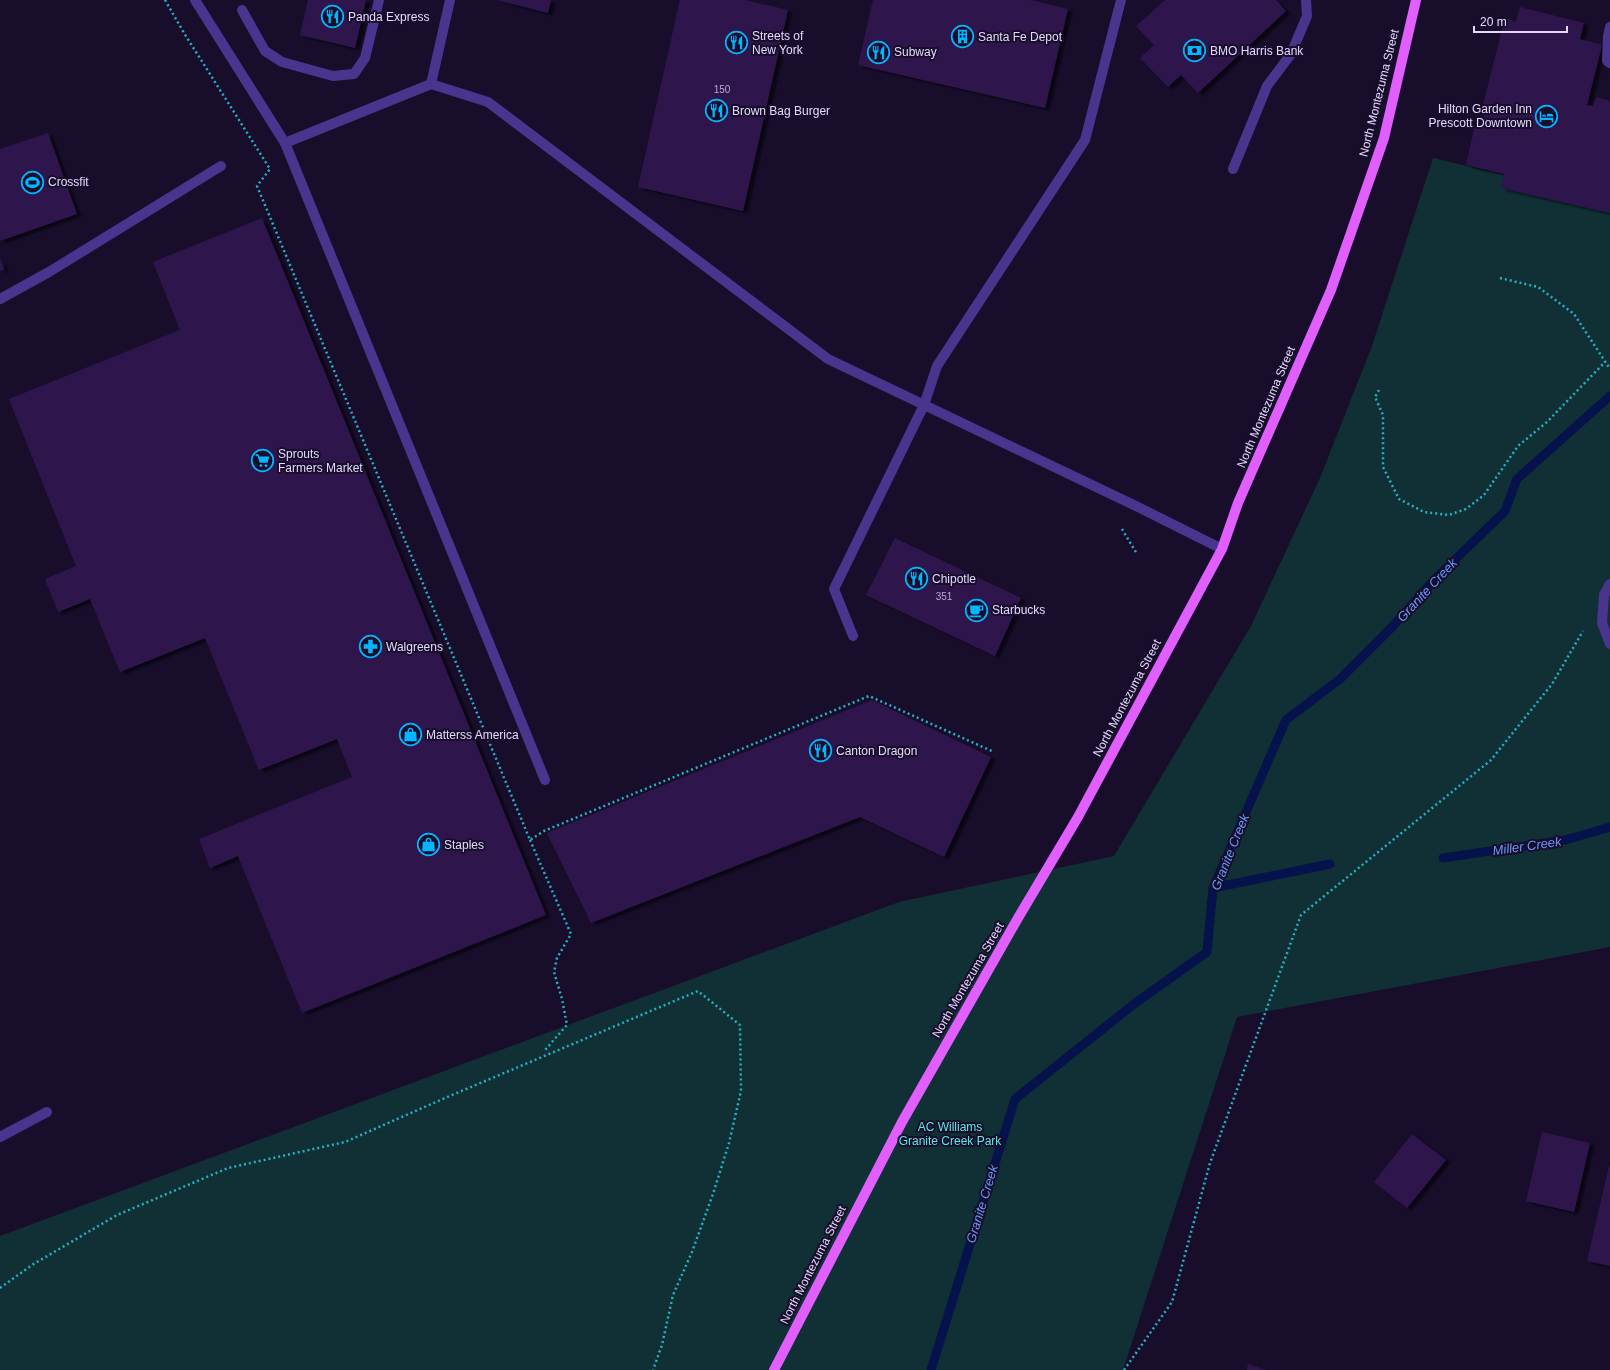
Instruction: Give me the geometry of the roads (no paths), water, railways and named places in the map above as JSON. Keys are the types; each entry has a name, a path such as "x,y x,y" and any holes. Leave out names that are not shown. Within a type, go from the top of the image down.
{"main road":[{"name":"North Montezuma Street","path":"774,1370 902,1122 1018,918 1078,817 1222,549 1238,503 1331,290 1384,138 1416,0"}],"lane":[{"path":"195,0 285,143 545,780"},
{"path":"242,10 264,51 282,62 333,76 354,74 365,58 379,0"},
{"path":"431,84 450,0"},
{"path":"853,636 834,589 924,405 937,366 1085,140 1121,0"},
{"path":"1233,169 1267,86 1291,54 1307,16 1306,0"},
{"path":"1610,27 1608,36 1607,61 1610,63"},
{"path":"285,143 431,84 488,102 828,359 1136,506 1222,549"},
{"path":"0,299 49,272 221,166"},
{"path":"1610,584 1604,595 1602,623 1610,644"},
{"path":"0,1137 47,1112"}],"waterway":[{"name":"Granite Creek","path":"931,1370 1015,1099 1134,1004 1207,952 1213,888 1286,720 1340,679 1393,626 1432,582 1505,511 1517,479 1610,396"},
{"name":"Miller Creek","path":"1443,858 1565,840 1610,827"},
{"name":"Miller Creek","path":"1213,888 1330,864"}],"place":[{"name":"Panda Express","path":"333,17"},
{"name":"Santa Fe Depot","path":"963,37"},
{"name":"Streets of New York","path":"737,43"},
{"name":"BMO Harris Bank","path":"1195,51"},
{"name":"Subway","path":"879,52"},
{"name":"Brown Bag Burger","path":"717,111"},
{"name":"Hilton Garden Inn Prescott Downtown","path":"1547,116"},
{"name":"Crossfit","path":"33,182"},
{"name":"Sprouts Farmers Market","path":"263,461"},
{"name":"Chipotle","path":"916,579"},
{"name":"Starbucks","path":"977,610"},
{"name":"Walgreens","path":"371,647"},
{"name":"Matterss America","path":"410,735"},
{"name":"Canton Dragon","path":"820,751"},
{"name":"Staples","path":"429,845"}],"park label":[{"name":"AC Williams Granite Creek Park","path":"950,1134"}]}
